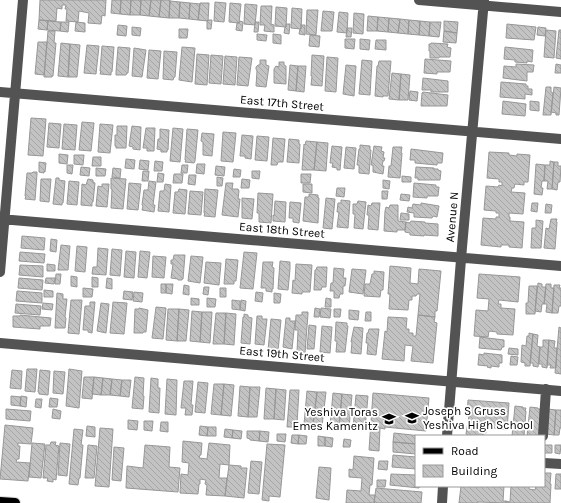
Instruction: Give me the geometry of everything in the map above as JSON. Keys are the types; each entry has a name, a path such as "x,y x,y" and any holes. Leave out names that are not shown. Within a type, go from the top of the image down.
{"main road":[{"path":"0,502 15,503"}],"street":[{"path":"0,272 2,219 23,0"},
{"path":"419,0 484,3 561,12"},
{"name":"Avenue N","path":"447,435 484,3"},
{"name":"East 17th Street","path":"0,92 561,139"},
{"name":"East 18th Street","path":"2,219 561,266"},
{"name":"East 19th Street","path":"0,343 561,390"},
{"path":"543,435 546,389"},
{"path":"545,463 561,464"},
{"path":"442,503 443,487"}],"building":[{"path":"40,0 106,0 105,16 102,15 101,24 88,23 89,13 79,11 78,22 66,21 66,5 62,5 62,9 57,8 56,21 39,20"},
{"path":"112,0 121,0 120,14 111,13"},
{"path":"121,0 131,0 130,15 120,14"},
{"path":"131,0 141,0 140,15 130,15"},
{"path":"141,0 151,0 149,16 140,15"},
{"path":"151,0 161,0 159,17 149,16"},
{"path":"161,0 170,0 169,18 159,17"},
{"path":"170,1 180,2 179,18 169,18"},
{"path":"180,2 190,3 189,19 179,18"},
{"path":"215,2 226,3 224,22 214,21"},
{"path":"190,3 200,4 198,20 189,19"},
{"path":"200,3 209,3 208,21 198,20"},
{"path":"230,3 241,4 239,23 229,22"},
{"path":"245,4 257,5 255,25 244,24"},
{"path":"261,6 272,6 271,24 274,25 274,32 264,31 265,25 260,25"},
{"path":"276,7 287,8 286,27 275,26"},
{"path":"292,8 302,9 301,29 291,28"},
{"path":"307,10 318,10 316,35 306,34"},
{"path":"323,11 334,12 332,31 321,31"},
{"path":"339,12 348,13 347,33 337,32"},
{"path":"354,13 364,14 363,34 353,33"},
{"path":"368,16 378,17 377,31 367,31"},
{"path":"378,17 389,18 388,32 377,31"},
{"path":"389,18 400,19 398,33 388,32"},
{"path":"400,19 409,20 408,34 398,33"},
{"path":"39,20 48,21 47,30 38,29"},
{"path":"208,20 212,20 211,29 207,29"},
{"path":"409,20 420,21 419,35 408,34"},
{"path":"48,21 61,22 60,31 47,30"},
{"path":"240,21 243,22 242,31 236,30 237,23"},
{"path":"420,21 430,22 429,36 419,35"},
{"path":"444,21 458,22 457,33 444,31"},
{"path":"61,22 69,22 68,32 60,31"},
{"path":"76,22 85,23 85,32 75,31"},
{"path":"255,22 259,22 258,32 254,32"},
{"path":"430,22 441,22 439,37 429,36"},
{"path":"286,24 290,24 289,34 284,33"},
{"path":"507,24 536,27 534,40 506,38"},
{"path":"118,25 127,26 126,36 117,35"},
{"path":"301,25 305,25 305,35 299,34"},
{"path":"132,27 141,28 140,36 132,35"},
{"path":"538,27 546,28 545,36 537,35"},
{"path":"347,28 352,28 351,37 346,37"},
{"path":"179,29 188,29 187,38 179,38"},
{"path":"546,30 556,31 554,58 544,57"},
{"path":"559,30 561,30 561,59 556,58"},
{"path":"48,31 55,31 54,43 56,43 53,76 44,77"},
{"path":"444,31 457,33 456,43 443,42"},
{"path":"257,34 267,35 266,41 257,40"},
{"path":"273,34 281,35 281,44 273,43"},
{"path":"310,35 320,36 319,47 309,46"},
{"path":"345,39 355,39 354,49 345,48"},
{"path":"360,39 370,40 369,50 360,49"},
{"path":"376,40 386,40 386,50 375,49"},
{"path":"38,42 47,42 44,75 35,74"},
{"path":"61,43 70,44 68,77 58,76"},
{"path":"70,44 80,45 77,77 68,77"},
{"path":"429,44 448,44 447,47 451,48 450,57 430,58"},
{"path":"87,45 99,46 96,74 84,73"},
{"path":"102,46 114,47 111,75 100,74"},
{"path":"118,47 130,48 128,73 126,75 116,75"},
{"path":"182,47 195,48 192,82 179,80"},
{"path":"505,47 533,50 532,62 515,62 515,60 504,59"},
{"path":"134,48 146,50 142,77 132,76"},
{"path":"149,50 161,51 158,79 147,78"},
{"path":"164,51 177,52 175,77 173,80 163,79"},
{"path":"197,54 209,55 207,85 195,84"},
{"path":"211,55 223,56 221,84 209,83"},
{"path":"312,55 324,56 322,86 311,85"},
{"path":"225,56 237,57 235,85 223,84"},
{"path":"239,57 252,58 248,86 237,85"},
{"path":"327,57 338,58 336,92 325,91"},
{"path":"425,59 451,61 450,72 437,72 437,74 424,73"},
{"path":"260,60 266,60 266,65 269,66 266,87 256,86 256,67 260,65"},
{"path":"362,60 372,61 370,95 359,94"},
{"path":"379,61 391,61 388,96 383,97 375,96 377,66"},
{"path":"279,62 284,62 284,65 286,66 286,84 274,83 274,69 276,66 279,67"},
{"path":"516,64 534,65 533,72 527,72 527,81 503,78 504,66 516,67"},
{"path":"556,64 561,65 561,73 555,73"},
{"path":"290,65 298,66 296,91 288,90"},
{"path":"346,65 356,66 354,96 343,94"},
{"path":"298,66 306,66 304,92 296,91"},
{"path":"392,73 401,74 399,100 389,99"},
{"path":"401,74 410,75 408,100 399,100"},
{"path":"423,78 448,81 448,92 431,92 431,90 422,90"},
{"path":"501,82 526,84 528,89 532,89 532,95 525,94 525,99 500,97"},
{"path":"546,87 551,87 551,92 553,93 551,115 543,115"},
{"path":"554,87 561,88 559,115 551,112"},
{"path":"410,91 418,92 417,101 409,100"},
{"path":"423,92 448,95 447,106 421,106"},
{"path":"503,101 526,104 525,116 502,114"},
{"path":"530,101 539,102 539,111 530,110"},
{"path":"31,118 46,119 43,156 28,155"},
{"path":"82,122 94,123 91,151 79,150"},
{"path":"49,123 61,124 59,148 47,147"},
{"path":"64,124 77,125 75,150 62,149"},
{"path":"100,124 113,125 110,153 98,152"},
{"path":"117,126 127,126 126,148 116,148 115,146"},
{"path":"132,126 141,127 140,150 133,149 133,147 129,146"},
{"path":"146,128 155,128 154,151 147,151 147,148 143,148"},
{"path":"173,128 183,129 180,162 170,161"},
{"path":"160,129 169,130 167,152 161,152 161,150 157,149 158,139 160,139"},
{"path":"187,129 198,130 194,163 185,162"},
{"path":"223,132 236,133 233,162 221,161"},
{"path":"202,133 214,134 212,156 203,155 203,142 201,141"},
{"path":"242,135 253,136 251,159 245,158 245,156 240,156"},
{"path":"257,136 269,137 267,161 255,160"},
{"path":"273,138 285,139 283,162 278,162 277,165 271,165"},
{"path":"289,139 299,140 299,163 287,162"},
{"path":"306,141 317,142 314,170 302,170 304,144 305,145"},
{"path":"317,142 328,143 326,171 314,170"},
{"path":"360,145 370,146 369,174 359,173 359,165 357,165"},
{"path":"332,146 342,147 340,170 332,167 333,163 330,163"},
{"path":"374,146 382,147 381,151 384,152 383,158 385,158 382,166 384,166 383,174 373,172 373,165 371,165"},
{"path":"346,147 356,148 354,169 344,168"},
{"path":"393,147 402,147 400,178 388,177"},
{"path":"411,149 443,153 442,163 437,163 437,165 415,163 415,160 410,160"},
{"path":"489,152 509,153 509,155 517,156 517,154 530,155 528,182 524,182 524,185 515,184 511,192 525,193 523,214 509,213 510,221 524,222 522,248 509,247 509,245 501,245 501,247 481,245 483,218 496,219 496,217 499,217 499,213 496,213 496,211 484,210 486,186 502,186 502,182 499,182 499,179 487,178"},
{"path":"59,154 68,155 67,164 59,163"},
{"path":"74,155 84,155 83,165 74,164"},
{"path":"93,157 101,157 101,166 92,166"},
{"path":"126,159 135,160 134,169 125,168"},
{"path":"140,160 149,161 148,170 139,169"},
{"path":"155,161 163,162 162,171 154,171"},
{"path":"550,161 554,162 552,189 547,189 548,181 544,181 545,165 550,165"},
{"path":"39,162 46,163 44,173 39,172"},
{"path":"554,162 558,162 558,166 561,166 560,182 558,182 557,190 552,189"},
{"path":"197,164 205,164 204,174 196,173"},
{"path":"536,164 545,165 544,181 542,181 541,188 543,188 542,195 534,194"},
{"path":"67,165 73,165 72,174 67,173"},
{"path":"182,165 188,165 187,173 181,173"},
{"path":"216,166 225,167 224,176 215,175"},
{"path":"81,167 90,168 89,176 80,175"},
{"path":"416,167 438,169 441,171 440,180 418,180 418,178 415,178"},
{"path":"96,168 106,169 105,176 96,176"},
{"path":"113,168 121,169 120,178 112,177"},
{"path":"234,169 241,170 240,177 233,177"},
{"path":"143,171 149,171 148,181 142,181"},
{"path":"252,171 260,171 259,179 252,178"},
{"path":"37,172 35,200 25,199 27,173"},
{"path":"158,173 164,174 163,182 157,182"},
{"path":"174,174 183,174 182,183 173,183"},
{"path":"301,174 311,174 310,183 301,183"},
{"path":"189,175 196,175 195,185 188,184"},
{"path":"402,176 411,177 411,182 402,182"},
{"path":"217,177 223,178 222,186 217,186"},
{"path":"56,178 65,181 62,205 53,204"},
{"path":"111,178 126,179 123,209 111,208"},
{"path":"41,179 51,179 49,202 40,201"},
{"path":"88,179 93,180 95,183 92,206 81,205 82,184 86,185"},
{"path":"242,179 250,180 249,188 241,188"},
{"path":"383,180 390,181 389,189 383,188"},
{"path":"69,181 79,182 77,205 67,204"},
{"path":"149,181 156,182 153,205 155,205 154,212 142,210 144,190 148,190"},
{"path":"129,183 141,184 138,210 127,209"},
{"path":"226,183 233,183 232,189 238,189 239,191 238,199 240,199 238,217 222,215"},
{"path":"414,183 436,185 436,187 439,187 438,196 427,196 427,198 413,197"},
{"path":"102,184 109,184 107,207 96,206 98,186 102,187"},
{"path":"165,184 171,185 169,212 158,211 160,191 164,191"},
{"path":"303,184 312,184 312,193 303,192"},
{"path":"337,188 345,188 344,197 336,196"},
{"path":"179,189 187,190 185,214 173,213 175,192 178,192"},
{"path":"205,189 218,190 215,217 204,216"},
{"path":"190,191 203,192 201,215 188,214"},
{"path":"382,191 388,191 387,199 382,199"},
{"path":"258,193 273,194 271,223 259,222 259,213 257,213"},
{"path":"309,194 318,195 319,198 318,223 303,221 305,197 309,197"},
{"path":"401,194 410,195 409,201 400,200"},
{"path":"242,198 254,199 252,219 242,218"},
{"path":"326,198 335,199 332,229 323,228"},
{"path":"341,200 350,201 348,228 337,227 339,212 337,212 338,203 341,203"},
{"path":"275,201 286,202 285,222 273,221"},
{"path":"358,201 366,202 363,229 354,228 355,214 353,214 353,204 357,204"},
{"path":"290,202 301,203 299,223 293,222 293,218 289,218"},
{"path":"372,203 380,203 378,230 368,229 368,205 371,206"},
{"path":"421,203 439,206 437,217 414,217 414,213 407,212 408,207 412,208 413,204 421,205"},
{"path":"532,203 538,203 537,212 531,211"},
{"path":"546,204 552,205 551,213 545,213"},
{"path":"390,205 398,205 398,221 406,222 405,230 397,230 397,232 384,231 385,211 386,207 389,208"},
{"path":"401,213 409,214 409,220 400,220"},
{"path":"551,219 557,219 555,249 544,248 546,228 549,229"},
{"path":"536,220 543,221 541,248 531,248 532,228 536,228"},
{"path":"411,221 438,224 438,236 410,235 410,233 405,232 405,230 406,222 410,223"},
{"path":"22,236 45,238 44,250 21,248"},
{"path":"51,239 57,240 56,252 50,251"},
{"path":"61,245 70,246 68,270 58,270"},
{"path":"77,246 87,247 85,272 75,271"},
{"path":"98,248 108,249 106,275 92,274 93,267 97,267"},
{"path":"112,249 122,250 120,276 110,275"},
{"path":"126,251 136,252 134,278 124,277"},
{"path":"140,251 150,252 147,278 138,277"},
{"path":"20,252 45,254 44,263 19,261"},
{"path":"244,252 257,253 253,289 240,288"},
{"path":"174,255 185,255 182,280 171,278 173,264 171,264 171,260 173,260"},
{"path":"153,256 166,257 164,278 152,277"},
{"path":"191,256 203,257 200,283 188,281"},
{"path":"226,259 238,260 236,281 234,281 234,284 224,284"},
{"path":"280,261 290,262 288,290 278,289"},
{"path":"206,262 221,263 219,285 204,283"},
{"path":"263,262 273,262 272,292 266,291 266,288 261,288"},
{"path":"47,264 55,265 55,271 47,271"},
{"path":"296,264 312,265 310,292 302,292 302,294 292,293 293,280 295,281"},
{"path":"20,265 43,266 43,277 19,275"},
{"path":"390,266 411,268 410,283 418,284 419,269 441,271 437,311 435,311 435,317 418,315 420,294 412,296 412,300 409,300 408,310 389,309 390,294 388,294"},
{"path":"317,267 327,267 326,287 322,287 321,290 314,290 315,270"},
{"path":"334,268 344,269 343,278 346,278 345,286 343,286 343,294 340,294 339,298 334,298 334,291 330,291 331,283 333,283"},
{"path":"352,269 366,270 363,294 349,292"},
{"path":"374,271 384,272 383,290 381,290 380,297 364,296 365,284 370,284"},
{"path":"56,274 61,274 60,284 55,284"},
{"path":"479,274 520,277 518,302 499,300 498,304 501,304 501,308 515,309 513,335 497,334 497,332 489,331 488,337 474,336 476,310 488,311 489,299 477,298"},
{"path":"71,276 77,277 77,287 71,286"},
{"path":"92,277 98,278 98,287 92,287"},
{"path":"19,278 43,280 42,290 18,288"},
{"path":"46,278 55,278 54,284 45,283"},
{"path":"107,278 112,279 112,289 106,288"},
{"path":"538,283 542,284 542,287 546,287 544,304 542,304 541,312 535,311"},
{"path":"161,284 166,284 166,293 161,293"},
{"path":"166,284 173,284 172,294 166,293"},
{"path":"546,284 551,284 551,288 554,288 552,313 546,312 547,304 544,304"},
{"path":"184,285 189,286 189,295 183,294"},
{"path":"554,285 560,285 559,288 561,288 561,306 559,306 558,313 552,313"},
{"path":"529,286 537,286 535,314 526,314"},
{"path":"204,287 209,287 208,295 203,294"},
{"path":"83,288 93,289 92,297 83,297"},
{"path":"220,288 226,288 226,297 220,297"},
{"path":"44,290 53,291 53,297 44,297"},
{"path":"17,291 42,293 42,303 16,301"},
{"path":"124,291 133,292 132,300 123,299"},
{"path":"134,292 143,293 142,302 133,301"},
{"path":"256,292 263,293 262,302 255,301"},
{"path":"57,293 63,294 63,299 67,299 65,328 55,328"},
{"path":"274,293 281,294 280,303 274,303"},
{"path":"191,298 199,299 199,305 191,305"},
{"path":"207,298 216,299 215,307 207,307"},
{"path":"326,298 331,299 331,307 325,307"},
{"path":"71,300 82,300 79,334 68,333"},
{"path":"232,300 240,301 240,310 232,309"},
{"path":"241,300 246,301 245,311 240,310"},
{"path":"90,302 95,302 92,333 88,332 88,330 83,330 85,306 90,306"},
{"path":"113,302 127,303 124,334 110,333"},
{"path":"43,303 53,304 52,310 42,309"},
{"path":"101,303 109,304 106,333 97,331"},
{"path":"16,304 41,306 40,315 15,313"},
{"path":"156,307 166,308 163,339 152,338"},
{"path":"139,308 148,310 146,332 134,333 135,309"},
{"path":"315,308 320,309 319,317 314,317"},
{"path":"321,308 331,309 330,318 320,317"},
{"path":"168,309 179,309 177,341 166,340"},
{"path":"179,309 189,310 186,341 177,341"},
{"path":"334,309 341,309 340,317 334,317"},
{"path":"349,310 359,311 358,320 349,319"},
{"path":"192,311 202,312 200,342 190,341"},
{"path":"202,312 212,312 210,343 200,342"},
{"path":"302,312 308,312 305,353 297,352 298,330 295,330 296,315 302,315"},
{"path":"366,312 371,312 371,321 365,321"},
{"path":"216,313 226,313 224,344 213,344"},
{"path":"226,313 236,314 234,345 224,344"},
{"path":"244,314 252,318 250,344 241,343"},
{"path":"20,315 51,318 50,326 40,326 40,329 13,327 13,316"},
{"path":"418,315 435,317 434,322 437,323 433,363 411,361 413,346 405,345 404,361 382,359 388,317 407,318 406,329 409,329 409,333 413,333 413,336 416,336"},
{"path":"257,316 262,316 262,319 267,319 264,345 255,344"},
{"path":"286,318 290,318 290,321 295,321 292,349 283,347"},
{"path":"271,319 281,320 278,351 268,350"},
{"path":"336,322 347,323 348,326 345,352 336,352"},
{"path":"309,325 316,326 314,349 307,349"},
{"path":"322,326 332,327 330,353 320,352"},
{"path":"354,327 363,328 361,354 351,353 351,342"},
{"path":"559,327 561,328 561,374 555,373"},
{"path":"369,329 379,329 376,355 367,354 368,343 366,343"},
{"path":"529,333 533,334 530,366 525,366 525,363 521,362 522,345 526,346 527,336 529,336"},
{"path":"533,334 538,335 537,346 540,347 538,367 533,366 533,363 530,363"},
{"path":"480,337 504,340 504,347 502,347 501,350 479,348"},
{"path":"543,340 549,340 547,368 542,367 542,364 539,364 540,347 543,347"},
{"path":"549,340 555,341 554,348 557,348 556,368 550,368 551,365 547,365"},
{"path":"509,348 518,349 518,355 508,354"},
{"path":"484,353 502,355 502,363 499,363 499,367 491,366 491,368 487,367 488,366 478,365 479,354 484,355"},
{"path":"511,356 518,357 517,365 510,365"},
{"path":"27,369 37,369 35,392 25,391"},
{"path":"69,369 82,371 79,408 66,406"},
{"path":"12,370 22,371 21,389 10,388"},
{"path":"40,370 50,371 48,395 39,394 38,392"},
{"path":"54,371 65,372 63,394 53,393"},
{"path":"84,377 94,377 92,399 82,398"},
{"path":"94,377 103,378 101,395 92,394"},
{"path":"135,377 144,378 143,409 132,408"},
{"path":"103,378 112,379 110,395 101,395"},
{"path":"151,378 158,379 158,388 160,388 159,413 149,412"},
{"path":"112,379 122,380 120,396 110,395"},
{"path":"167,379 177,380 176,415 165,414"},
{"path":"122,380 131,380 129,397 120,396"},
{"path":"184,381 193,381 191,405 193,405 192,415 185,415 186,408 181,408"},
{"path":"198,382 208,383 205,413 195,412"},
{"path":"214,384 224,384 221,415 211,414"},
{"path":"224,384 234,385 231,416 221,415"},
{"path":"240,386 250,387 248,417 238,416"},
{"path":"250,387 260,387 257,417 248,417"},
{"path":"266,388 276,389 274,419 264,419"},
{"path":"276,389 286,390 284,420 274,419"},
{"path":"290,390 299,390 297,424 295,427 287,427"},
{"path":"307,391 317,392 313,425 304,424"},
{"path":"317,392 326,392 322,426 313,425"},
{"path":"333,393 342,394 339,427 330,426"},
{"path":"373,393 429,398 426,431 385,427 385,429 380,428 379,451 369,450"},
{"path":"342,394 352,395 349,428 339,427"},
{"path":"356,395 368,396 365,429 353,428"},
{"path":"11,396 21,397 20,406 11,405"},
{"path":"21,396 27,397 26,407 20,406"},
{"path":"50,398 58,399 57,407 49,407"},
{"path":"36,399 42,399 41,408 35,407"},
{"path":"468,400 509,403 507,430 488,427 486,428 486,433 483,432 483,435 467,435 469,416 467,416"},
{"path":"515,406 526,408 524,435 512,435"},
{"path":"530,407 538,408 540,409 539,435 527,435"},
{"path":"6,409 31,411 30,421 6,419"},
{"path":"53,409 61,411 60,419 52,418"},
{"path":"548,409 556,410 554,435 546,434"},
{"path":"556,410 561,410 561,428 559,435 554,435"},
{"path":"128,420 138,421 137,430 128,429"},
{"path":"144,421 153,421 152,431 144,430"},
{"path":"161,422 168,422 168,432 160,431"},
{"path":"5,425 33,428 31,444 18,443 18,446 20,446 19,459 17,459 16,462 30,463 28,481 0,479"},
{"path":"87,426 95,427 95,437 86,436"},
{"path":"200,426 208,427 207,436 199,435"},
{"path":"208,427 216,427 216,436 207,436"},
{"path":"100,428 113,429 109,487 95,486"},
{"path":"74,429 83,430 80,478 78,485 69,484"},
{"path":"225,429 233,430 232,438 224,437"},
{"path":"233,430 242,431 241,439 232,438"},
{"path":"247,431 260,431 259,441 250,440 247,438"},
{"path":"260,431 269,432 268,442 259,441"},
{"path":"394,433 415,435 415,444 393,442"},
{"path":"277,434 286,434 285,442 277,441"},
{"path":"292,435 299,435 298,444 291,443"},
{"path":"299,435 307,436 306,444 298,444"},
{"path":"318,436 325,437 325,446 318,446"},
{"path":"325,437 333,438 332,447 325,446"},
{"path":"344,439 351,440 350,447 343,447"},
{"path":"183,441 202,443 201,455 199,458 207,459 209,443 230,445 229,465 220,464 219,478 227,478 225,496 206,495 206,480 200,479 198,494 180,493 181,474 188,475 189,463 182,462"},
{"path":"51,442 56,442 55,445 59,446 56,480 53,479 53,482 47,481 48,478 43,478 46,445 50,445"},
{"path":"393,442 415,444 415,454 393,452"},
{"path":"32,443 45,444 41,478 29,477"},
{"path":"60,443 70,444 67,476 58,475"},
{"path":"267,444 285,445 280,497 269,496 269,501 262,500"},
{"path":"88,445 97,446 94,478 85,478"},
{"path":"145,445 170,447 169,467 180,468 178,492 126,488 127,466 143,468"},
{"path":"545,445 552,445 552,453 545,453"},
{"path":"555,445 561,445 560,454 555,453"},
{"path":"114,447 124,448 121,481 112,480"},
{"path":"393,455 415,457 415,469 392,467"},
{"path":"354,456 374,458 372,485 370,485 369,495 375,495 374,503 346,503 347,490 361,491 362,478 349,477 349,469 353,470"},
{"path":"251,461 262,462 259,494 248,493"},
{"path":"379,461 388,461 387,470 378,469"},
{"path":"229,465 247,468 244,498 225,496"},
{"path":"319,467 331,468 329,500 316,498"},
{"path":"545,473 551,473 550,503 506,503 506,501 510,502 511,487 529,487 529,489 535,490 536,487 545,487"},
{"path":"391,474 415,475 415,487 420,487 419,488 390,485"},
{"path":"556,474 561,474 561,489 555,489"},
{"path":"377,480 386,480 385,487 377,487"},
{"path":"461,487 504,487 503,501 506,501 506,503 459,503"},
{"path":"376,488 422,492 421,503 374,503"}],"place":[{"name":"Joseph S Gruss Yeshiva High School","path":"412,418"},
{"name":"Yeshiva Toras Emes Kamenitz","path":"389,419"}]}
